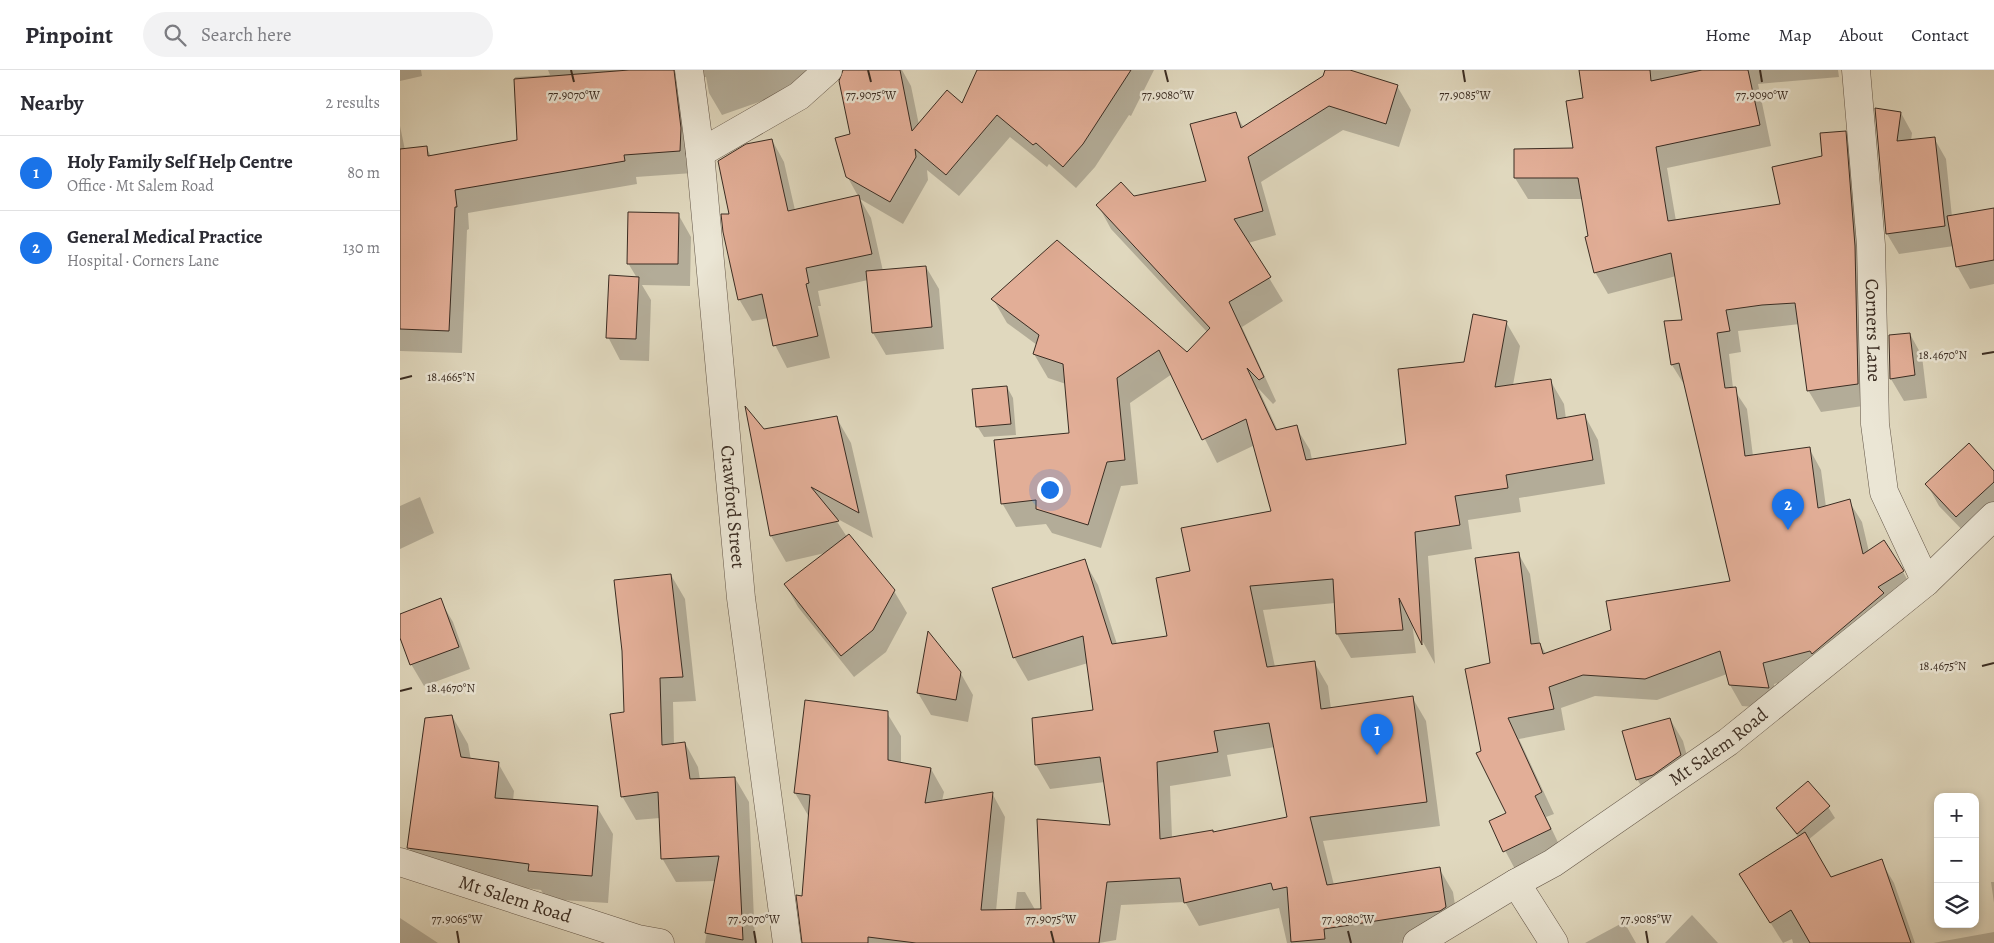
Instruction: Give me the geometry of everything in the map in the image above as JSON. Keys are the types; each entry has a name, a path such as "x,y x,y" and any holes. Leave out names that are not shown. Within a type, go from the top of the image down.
{"street":[{"name":"Crawford Street","path":"689,70 700,153 741,598 787,943"},
{"path":"700,153 799,96 828,70"},
{"name":"Corners Lane","path":"1856,70 1871,245 1875,424 1884,492 1926,582"},
{"name":"Mt Salem Road","path":"1417,943 1516,883 1553,863 1728,742 1926,582 1994,516"},
{"name":"Mt Salem Road","path":"400,862 645,942"},
{"path":"1516,883 1554,943"}],"building":[{"path":"629,70 674,70 681,128 680,151 624,155 625,161 455,190 457,207 455,207 449,331 400,329 400,149 427,146 428,156 517,140 514,79"},
{"path":"843,70 900,70 912,131 947,90 962,103 977,70 1131,70 1083,144 1063,167 1036,143 1033,145 997,115 946,175 915,149 916,157 890,202 846,177 835,138 850,134 839,81"},
{"path":"1325,70 1350,70 1398,85 1386,124 1329,106 1248,157 1263,211 1234,219 1271,277 1229,302 1264,377 1259,380 1247,368 1276,430 1297,425 1306,460 1406,444 1398,369 1464,362 1473,314 1507,321 1495,387 1551,379 1557,419 1585,414 1593,460 1506,475 1508,488 1455,496 1460,525 1415,532 1422,645 1399,598 1403,630 1336,634 1333,579 1250,586 1267,667 1315,661 1321,709 1413,696 1427,802 1310,817 1327,885 1440,867 1446,907 1440,911 1324,929 1325,939 1291,942 1287,887 1273,890 1271,883 1184,903 1180,878 1107,882 1099,943 916,943 868,937 868,943 802,943 796,895 802,896 810,795 794,793 805,700 888,711 888,760 931,768 925,803 993,792 981,910 1041,909 1037,819 1110,825 1100,757 1035,765 1032,718 1093,710 1083,636 1013,658 992,588 1085,559 1112,644 1167,636 1156,578 1190,571 1181,528 1271,511 1246,419 1202,440 1159,350 1117,378 1125,460 1107,462 1088,525 1036,509 1036,500 1001,504 994,440 1069,433 1063,364 1033,354 1039,335 991,299 1057,240 1187,352 1210,328 1096,205 1121,182 1134,196 1206,181 1190,124 1236,112 1241,128 1323,76","holes":["1269,723 1287,817 1213,832 1213,830 1160,839 1157,762 1218,752 1214,731"]},
{"path":"1579,70 1650,70 1651,81 1702,70 1748,70 1760,125 1656,147 1668,221 1780,204 1772,167 1822,156 1820,133 1846,131 1855,246 1858,384 1807,391 1795,303 1726,310 1730,331 1717,333 1725,388 1736,387 1745,456 1810,447 1818,508 1850,499 1863,554 1884,540 1904,571 1878,587 1884,593 1812,654 1810,651 1763,663 1769,688 1729,685 1720,651 1645,679 1583,675 1549,687 1554,709 1508,718 1542,792 1535,796 1551,829 1503,852 1489,821 1506,813 1476,753 1481,751 1465,669 1490,663 1475,558 1519,552 1531,644 1540,643 1543,654 1611,630 1606,601 1730,581 1679,363 1671,365 1664,321 1682,320 1671,253 1594,273 1585,237 1588,236 1578,178 1514,178 1514,149 1573,148 1566,101 1583,98"},
{"path":"1875,108 1901,112 1897,141 1935,137 1945,226 1886,234"},
{"path":"772,139 788,211 859,195 872,254 806,268 809,283 806,284 818,336 773,346 762,294 738,300 723,232 721,214 729,214 718,161 746,144"},
{"path":"1994,208 1994,260 1956,267 1947,216"},
{"path":"628,212 679,213 678,264 627,264"},
{"path":"926,266 932,327 872,333 866,271"},
{"path":"609,275 639,277 636,339 606,338"},
{"path":"1910,333 1915,375 1890,379 1889,335"},
{"path":"1007,386 1011,424 976,427 972,389"},
{"path":"745,406 764,429 837,416 859,513 811,487 839,521 770,536"},
{"path":"1969,443 1994,471 1994,482 1956,517 1925,484"},
{"path":"849,534 895,590 873,630 841,656 784,584"},
{"path":"671,574 683,677 660,678 662,745 685,742 690,779 735,777 743,940 705,933 719,856 661,859 658,792 621,797 610,714 624,712 622,651 614,580"},
{"path":"441,598 459,647 410,665 400,638 400,614"},
{"path":"928,631 961,672 956,700 917,693"},
{"path":"452,715 461,757 499,762 495,798 598,806 592,876 528,871 529,864 407,848 425,718"},
{"path":"1670,718 1681,755 1653,775 1636,780 1622,731"},
{"path":"1808,781 1830,806 1797,834 1776,808"},
{"path":"1805,832 1831,877 1882,859 1911,943 1810,943 1791,910 1770,923 1739,874"}],"place":[{"name":"General Medical Practice","path":"1788,530"},
{"name":"Holy Family Self Help Centre","path":"1377,755"}]}
